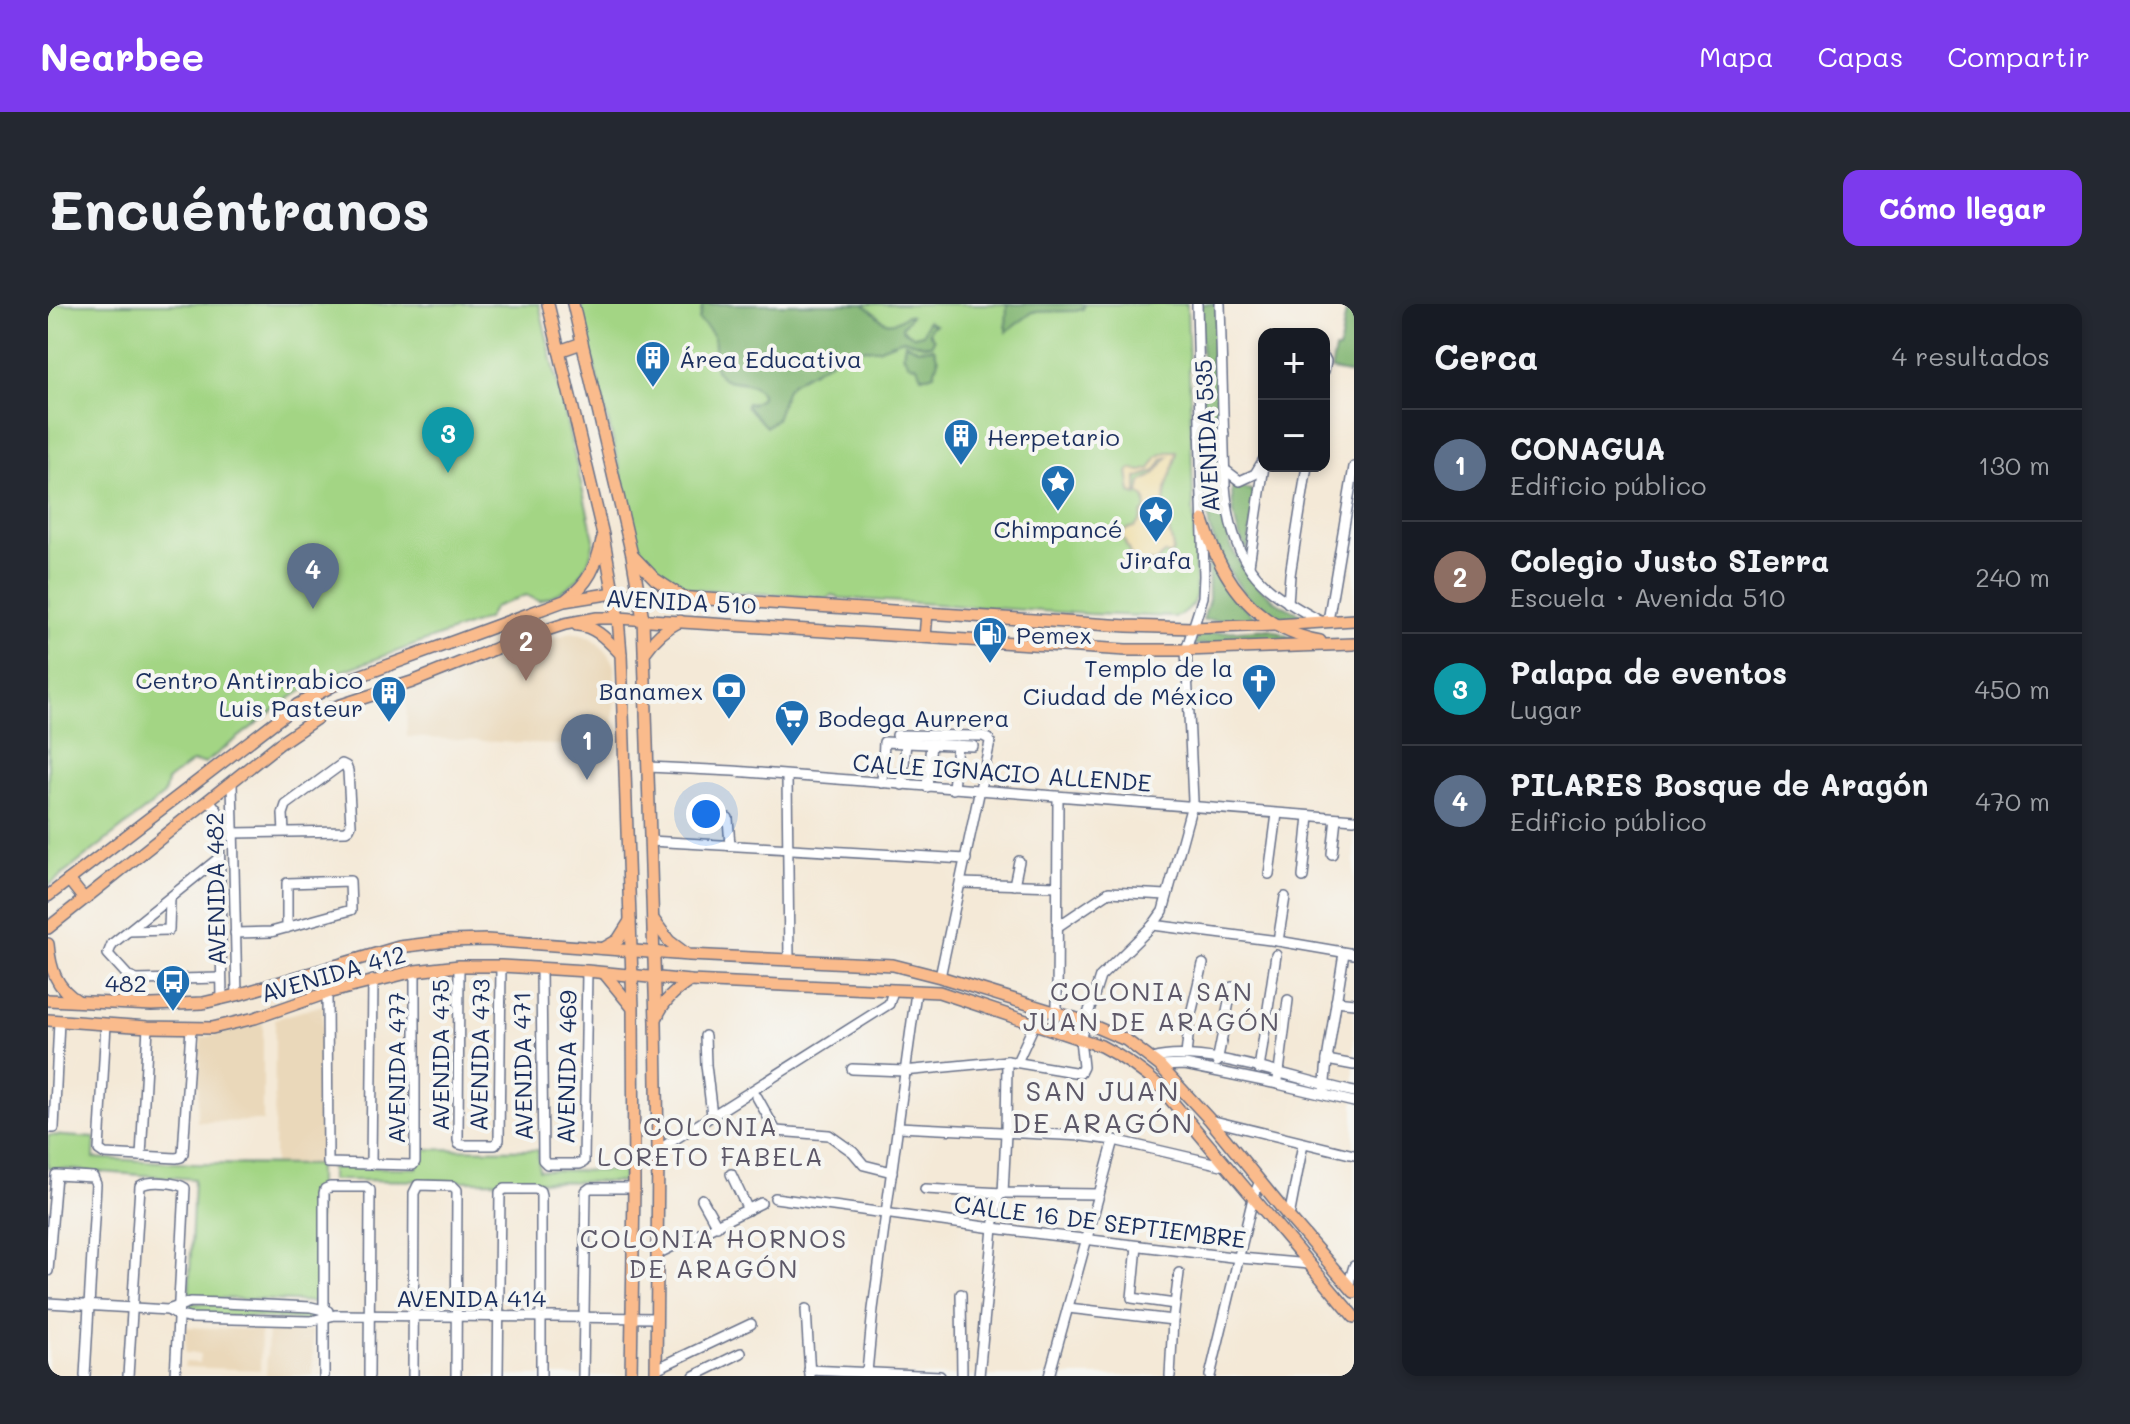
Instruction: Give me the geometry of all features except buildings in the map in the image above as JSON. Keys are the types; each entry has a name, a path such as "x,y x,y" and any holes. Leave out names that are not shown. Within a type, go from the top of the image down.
{"main road":[{"path":"548,304 603,535 618,618 621,654 633,1008 631,1376"},
{"path":"573,304 632,555 643,619 656,1022 656,1372"},
{"path":"559,351 582,343"},
{"path":"576,424 585,429 602,426"},
{"path":"580,438 596,435 605,440"},
{"path":"1203,520 1212,548 1235,588 1250,606 1275,625 1308,643 1354,644"},
{"path":"564,601 579,590 591,574 603,535"},
{"path":"632,555 655,579 685,598"},
{"name":"AVENIDA 510","path":"48,896 297,705 332,686 564,601 614,593 1192,628 1354,620"},
{"path":"757,627 750,613 761,603"},
{"path":"925,637 927,613"},
{"path":"516,618 522,638"},
{"name":"AVENIDA 510","path":"49,927 279,744 332,708 412,682 565,624 597,618 643,619 1126,650 1308,643"},
{"path":"645,652 670,626 680,621"},
{"path":"1308,643 1324,621"},
{"path":"565,624 585,626 599,633 621,654"},
{"path":"1126,650 1127,626"},
{"path":"623,700 645,699"},
{"path":"266,726 279,744"},
{"path":"69,880 84,899"},
{"path":"652,918 669,941 689,955"},
{"path":"602,949 618,940 630,921"},
{"path":"49,927 49,958 59,985 79,1001"},
{"name":"AVENIDA 412","path":"48,1000 175,1005 222,999 399,947 448,941 487,940 689,955 893,965 1085,1022 1126,1040 1156,1062 1210,1120 1352,1290"},
{"name":"AVENIDA 412","path":"54,1021 212,1028 255,1018 373,980 459,966 587,971 690,981 939,992 1035,1023 1121,1056 1159,1086 1354,1317"},
{"path":"605,974 633,1008"},
{"path":"656,1022 670,996 690,981"}],"street":[{"name":"AVENIDA 535","path":"1153,925 1163,911 1193,795 1186,650 1203,597 1197,304"},
{"name":"AVENIDA 535","path":"1220,304 1224,469 1229,522 1237,546 1249,566 1272,592 1324,621"},
{"path":"1200,435 1224,434"},
{"path":"1324,621 1354,467"},
{"path":"1224,469 1240,481 1252,485 1259,499"},
{"path":"1240,481 1255,474 1258,469"},
{"path":"1249,566 1263,472"},
{"path":"1288,603 1306,472"},
{"path":"1272,592 1290,575"},
{"path":"897,735 989,739 940,977"},
{"path":"882,783 884,742 973,746"},
{"path":"902,785 906,743"},
{"path":"927,787 931,744"},
{"path":"953,789 957,745"},
{"path":"233,833 284,832 349,829 346,766 342,764 286,805 284,832"},
{"name":"CALLE IGNACIO ALLENDE","path":"648,767 1354,819"},
{"path":"787,776 789,960"},
{"name":"AVENIDA 482","path":"232,783 237,995"},
{"path":"1057,1014 1058,797"},
{"name":"AVENIDA 482","path":"209,800 217,810 219,821 222,999"},
{"path":"1269,874 1277,814"},
{"path":"1303,877 1309,816"},
{"path":"728,818 730,846"},
{"path":"1332,854 1336,818"},
{"path":"650,841 966,859"},
{"path":"219,858 112,944 108,954 132,979 221,978"},
{"path":"1014,885 1019,861"},
{"path":"235,933 271,932 287,928 351,910 351,884 348,880 290,882 286,885 287,928"},
{"path":"961,883 1057,886"},
{"path":"1057,927 1109,892 1167,895"},
{"path":"1278,941 1285,897"},
{"name":"AVENIDA 482","path":"129,931 169,930 170,899"},
{"path":"852,1069 904,1071 1012,1061 1080,1073 1083,1067 1080,1039 1100,977 1153,925 1349,953 1336,1001 1324,1091"},
{"path":"1259,1069 1276,955"},
{"path":"1186,1055 1190,1018 1203,964"},
{"name":"AVENIDA 475","path":"459,966 459,1144 497,1145"},
{"name":"AVENIDA 473","path":"497,1145 501,966"},
{"name":"AVENIDA 471","path":"541,969 544,1163 584,1163"},
{"name":"AVENIDA 477","path":"371,1164 414,1164 415,971"},
{"name":"AVENIDA 469","path":"584,1163 587,971"},
{"path":"327,993 328,1161 330,1164 371,1164 373,980"},
{"path":"1214,1072 1232,987"},
{"path":"658,1150 889,1004 893,991"},
{"path":"867,1372 916,992"},
{"path":"1278,1079 1288,1000"},
{"path":"1336,1001 1354,1003"},
{"path":"51,1128 54,1021"},
{"path":"979,1376 993,1228 998,1197 1003,1193 1012,1061 1035,1023"},
{"path":"106,1024 98,1147 100,1152 141,1156 181,1157 183,1153 191,1028"},
{"path":"141,1156 148,1027"},
{"path":"705,1036 712,1115"},
{"path":"1156,1062 1167,1055 1186,1055 1259,1069 1278,1079"},
{"path":"1327,1060 1354,1065"},
{"path":"1156,1062 1278,1079 1354,1102"},
{"path":"1324,1091 1354,1092"},
{"path":"757,1097 776,1131 829,1135 853,1152 864,1165 892,1172"},
{"path":"1210,1120 1354,1155"},
{"path":"898,1127 1083,1136 1114,1140 1226,1166"},
{"path":"1049,1376 1114,1140"},
{"path":"1289,1217 1303,1144"},
{"path":"731,1174 748,1210"},
{"path":"48,1271 56,1175 91,1176 95,1178 85,1376"},
{"path":"1210,1376 1253,1198 1260,1181"},
{"path":"128,1376 142,1184 184,1186 175,1376"},
{"path":"413,1376 414,1193 418,1185 456,1188 456,1376"},
{"path":"324,1376 328,1314 325,1189 330,1187 369,1189 369,1376"},
{"path":"583,1376 587,1189 634,1188"},
{"path":"498,1376 501,1190 536,1189 540,1191 541,1376"},
{"path":"925,1189 1099,1194"},
{"name":"CALLE 16 DE SEPTIEMBRE","path":"775,1198 1137,1246 1309,1264"},
{"path":"702,1199 717,1226"},
{"path":"657,1254 761,1203"},
{"path":"1137,1246 1132,1298 1175,1304"},
{"path":"1352,1290 1354,1266"},
{"path":"1170,1376 1179,1273"},
{"path":"961,1294 962,1376"},
{"name":"AVENIDA 414","path":"48,1303 168,1310 179,1310 190,1302 223,1303 311,1307 328,1314"},
{"path":"1068,1308 1173,1320"},
{"path":"806,1309 810,1373 940,1376"},
{"name":"AVENIDA 414","path":"179,1310 189,1318 287,1320 328,1314 656,1318"},
{"path":"656,1372 751,1324"},
{"path":"694,1376 741,1353"}],"shaded area":[{"path":"572,632 592,638 609,654 615,669 613,748 407,737 406,692"},
{"path":"323,1005 321,1165 274,1165 275,1019"},
{"path":"263,1023 263,1121 197,1122 201,1038"},
{"path":"186,1327 261,1330 260,1370 184,1367 185,1362 200,1363 200,1354 185,1353"},
{"path":"268,1329 313,1331 313,1376 266,1376"}],"green space":[{"path":"48,304 539,304 594,539 588,563 570,586 551,596 539,601 526,595 494,607 487,619 323,678 286,701 205,763 192,762 167,781 164,795 48,886"},
{"path":"584,304 1187,304 1196,594 1193,603 1187,611 1175,617 1088,614 839,598 831,595 829,598 694,589 669,580 657,571 639,548 581,311"},
{"path":"703,304 863,304 887,322 911,316 902,327 914,336 923,334 927,321 935,325 929,332 934,340 931,345 903,339 878,349 842,349 829,362 792,383 776,419 766,427 746,406 760,399 761,394 756,388 727,380 717,372 714,339 710,330 699,320"},
{"path":"1007,304 1085,304 1083,309 1076,311 1033,312 1006,332"},
{"path":"1200,304 1216,304 1220,422 1216,430 1211,431 1204,427"},
{"path":"1346,312 1354,313 1354,374 1331,370 1335,350 1339,350"},
{"path":"905,343 918,349 934,348 938,360 934,374 921,376 917,366 909,364 903,354"},
{"path":"1213,441 1220,447 1223,511 1232,549 1255,583 1277,602 1306,617 1278,620 1271,616 1247,597 1220,558 1209,527 1205,446"},
{"path":"1234,486 1251,490 1255,496 1248,551 1235,521"},
{"path":"1208,555 1229,590 1258,619 1203,620 1209,599"},
{"path":"1271,629 1298,641 1193,645 1201,633"},
{"path":"48,1135 95,1138 94,1158 195,1164 318,1165 318,1302 189,1297 194,1179 48,1168"},
{"path":"417,1149 538,1150 539,1170 623,1171 623,1182 331,1180 331,1167 417,1168"},
{"path":"190,1303 311,1308 310,1321 190,1314"}],"sand":[{"path":"1177,452 1164,501 1173,551 1169,556 1165,553 1154,564 1151,561 1140,567 1123,538 1113,538 1135,527 1141,519 1146,510 1145,499 1139,493 1141,482 1154,475 1168,457 1163,459 1156,471 1137,478 1137,495 1131,493 1128,472 1131,469 1150,469 1158,456"}],"place":[{"name":"Área Educativa","path":"653,389"},
{"name":"Herpetario","path":"961,467"},
{"name":"Palapa de eventos","path":"448,473"},
{"name":"Chimpancé","path":"1058,513"},
{"name":"Jirafa","path":"1156,544"},
{"name":"PILARES Bosque de Aragón","path":"313,609"},
{"name":"Pemex","path":"990,665"},
{"name":"Colegio Justo SIerra","path":"526,681"},
{"name":"Templo de la Ciudad de México","path":"1259,712"},
{"name":"Banamex","path":"729,721"},
{"name":"Centro Antirrabico Luis Pasteur","path":"389,724"},
{"name":"Bodega Aurrera","path":"792,748"},
{"name":"CONAGUA","path":"587,780"},
{"name":"482","path":"173,1013"}],"district":[{"name":"COLONIA SAN JUAN DE ARAGÓN","path":"1152,1006"},
{"name":"SAN JUAN DE ARAGÓN","path":"1103,1106"},
{"name":"COLONIA LORETO FABELA","path":"711,1141"},
{"name":"COLONIA HORNOS DE ARAGÓN","path":"714,1253"}]}
